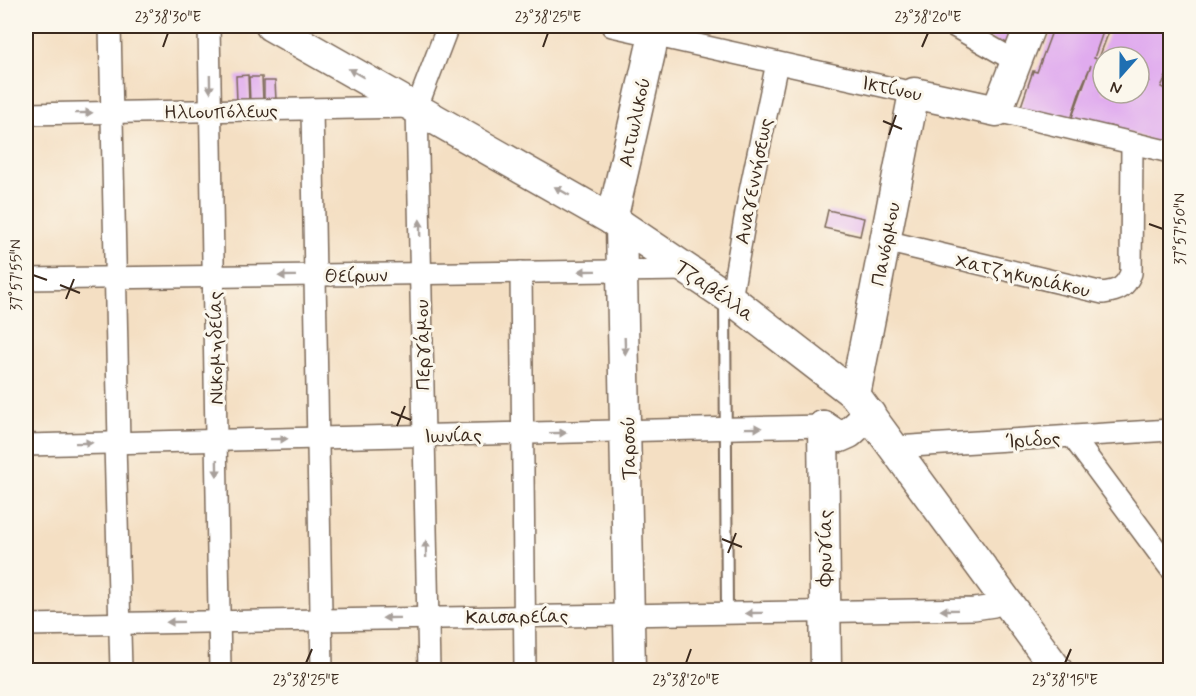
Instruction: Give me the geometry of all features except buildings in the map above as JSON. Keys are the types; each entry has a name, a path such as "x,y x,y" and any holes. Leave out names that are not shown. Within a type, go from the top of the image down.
{"street":[{"path":"110,26 121,670"},
{"name":"Νικομηδείας","path":"209,26 220,670"},
{"name":"Τζαβέλλα","path":"271,26 617,222 728,297 863,405 1057,670"},
{"name":"Περγάμου","path":"429,670 417,107 448,26"},
{"name":"Ικτίνου","path":"612,26 654,29 777,63 1170,152"},
{"path":"954,26 1017,62"},
{"path":"997,111 1030,26"},
{"name":"Αιτωλικού","path":"617,222 654,29"},
{"name":"Αναγεννήσεως","path":"728,297 777,63"},
{"name":"Πανόρμου","path":"863,405 885,241 914,93"},
{"name":"Ηλιουπόλεως","path":"26,114 417,107"},
{"path":"312,109 317,275 322,670"},
{"name":"Χατζηκυριάκου","path":"885,241 1091,291 1103,293 1117,291 1127,284 1131,273 1132,144"},
{"name":"Ταρσού","path":"617,222 623,271 631,613 630,670"},
{"name":"Θείρων","path":"26,279 687,270"},
{"path":"520,272 525,670"},
{"name":"Ιωνίας","path":"26,445 823,426 840,437 849,433 863,405"},
{"name":"Φρυγίας","path":"823,426 826,670"},
{"name":"Ίριδος","path":"895,447 1170,430"},
{"path":"1072,436 1170,568"},
{"name":"Καισαρείας","path":"26,625 974,609 994,606 1005,599"}],"lane":[{"path":"727,613 728,297"}]}
